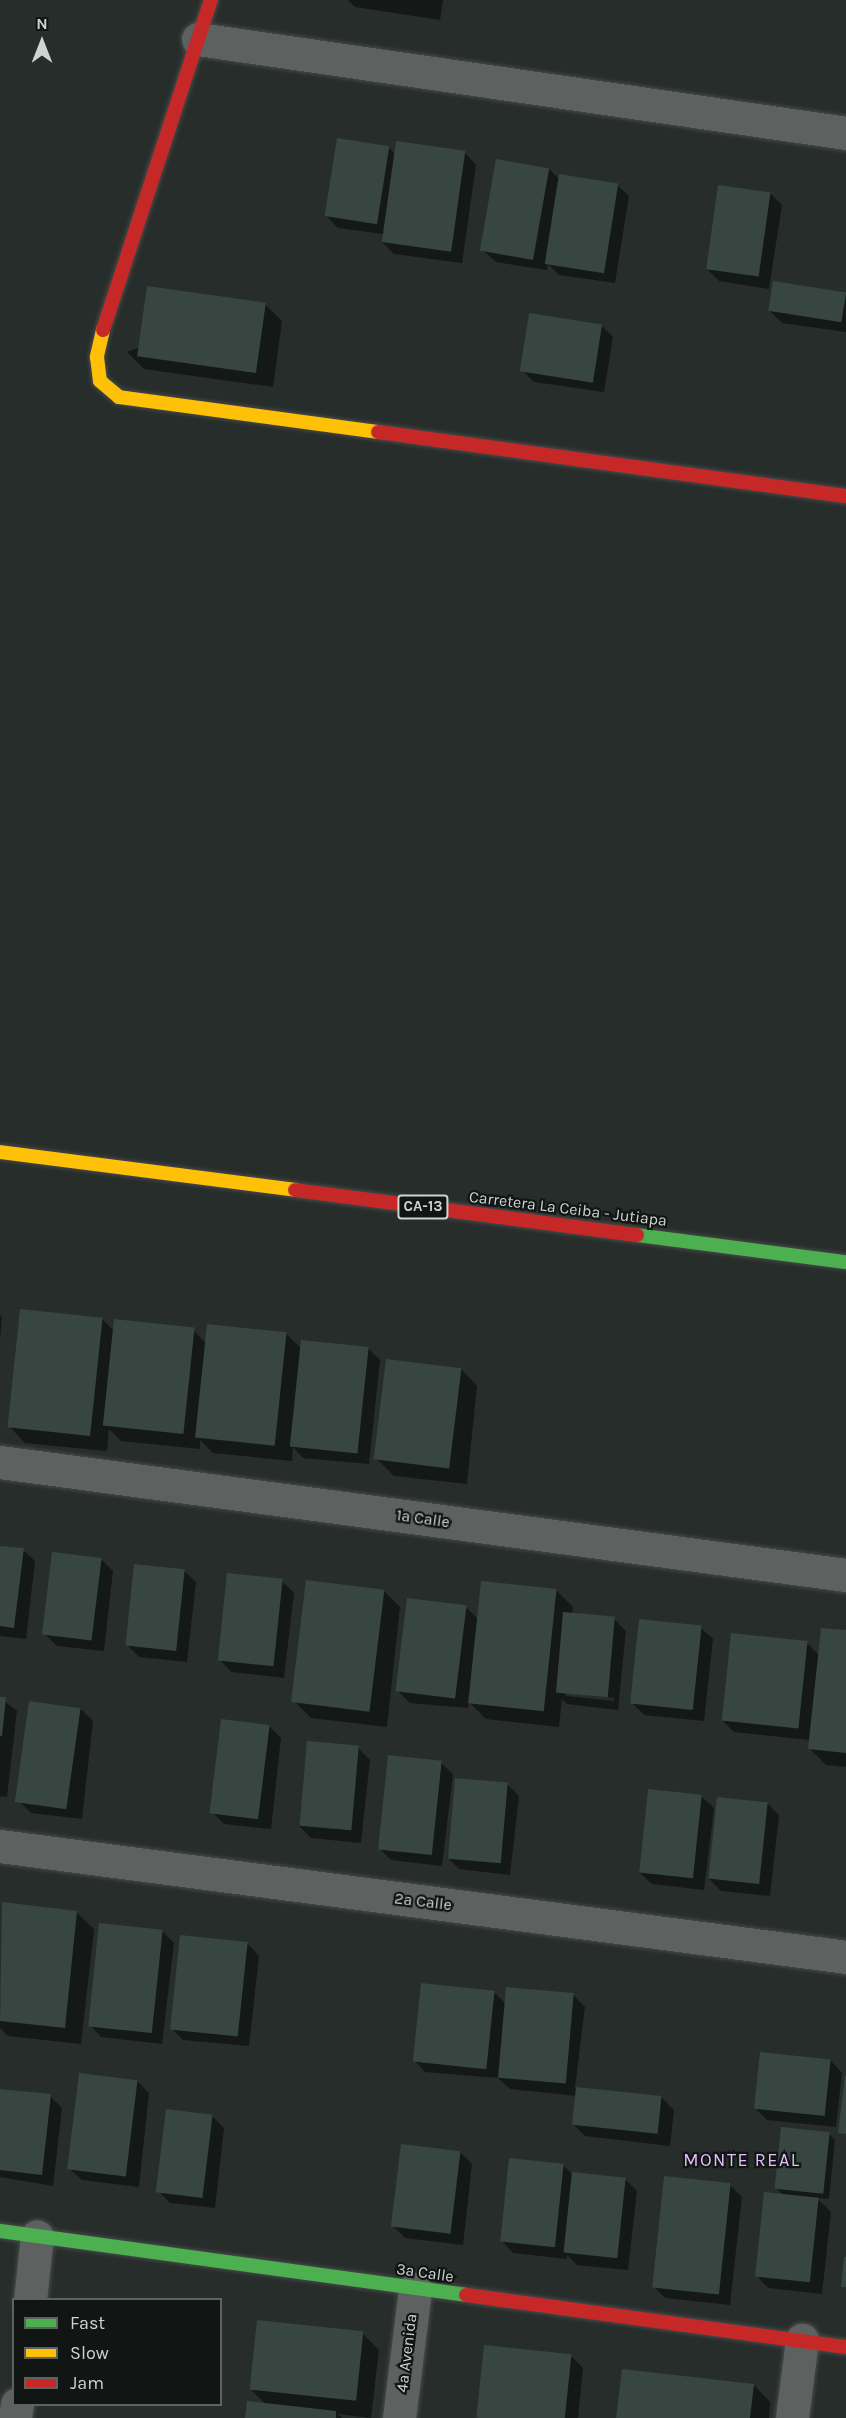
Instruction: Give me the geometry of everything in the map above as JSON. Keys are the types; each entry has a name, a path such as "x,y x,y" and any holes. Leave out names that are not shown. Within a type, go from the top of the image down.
{"street":[{"path":"212,0 101,334 96,357 100,381 119,397 846,495"},
{"path":"198,39 846,134"},
{"name":"Carretera La Ceiba - Jutiapa","path":"0,1152 846,1262"},
{"name":"1a Calle","path":"0,1462 846,1575"},
{"name":"2a Calle","path":"0,1846 846,1957"},
{"name":"3a Calle","path":"0,2231 846,2346"},
{"path":"30,2298 37,2236"},
{"name":"4a Avenida","path":"399,2418 415,2289"},
{"path":"792,2418 802,2340"}],"building":[{"path":"337,138 389,146 377,224 325,216"},
{"path":"396,141 465,151 451,252 382,242"},
{"path":"496,159 549,168 533,260 480,251"},
{"path":"559,174 618,183 604,273 545,264"},
{"path":"718,185 770,192 759,277 706,269"},
{"path":"773,281 846,293 841,322 768,311"},
{"path":"147,286 266,303 256,373 137,356"},
{"path":"529,313 602,325 593,383 520,371"},
{"path":"20,1309 103,1318 90,1436 8,1427"},
{"path":"114,1319 195,1327 183,1434 103,1425"},
{"path":"207,1324 287,1332 275,1446 195,1437"},
{"path":"301,1340 369,1347 357,1454 290,1446"},
{"path":"386,1359 461,1368 449,1469 374,1459"},
{"path":"0,1546 24,1548 14,1628 0,1626"},
{"path":"52,1552 102,1558 92,1640 42,1634"},
{"path":"134,1564 185,1569 176,1651 125,1646"},
{"path":"227,1573 283,1579 273,1666 218,1661"},
{"path":"306,1580 384,1590 369,1712 291,1702"},
{"path":"481,1581 557,1589 544,1711 468,1703"},
{"path":"407,1598 467,1605 455,1699 396,1691"},
{"path":"563,1612 615,1617 608,1697 556,1693"},
{"path":"639,1619 702,1626 693,1710 630,1704"},
{"path":"821,1628 846,1630 846,1753 808,1749"},
{"path":"731,1633 808,1641 798,1729 722,1721"},
{"path":"0,1697 6,1697 2,1736 0,1736"},
{"path":"29,1701 80,1708 66,1809 15,1802"},
{"path":"221,1719 270,1725 258,1819 209,1813"},
{"path":"307,1741 359,1746 351,1830 300,1826"},
{"path":"388,1755 442,1761 432,1855 378,1849"},
{"path":"455,1778 508,1783 501,1863 448,1859"},
{"path":"648,1789 702,1795 693,1878 639,1873"},
{"path":"717,1797 768,1802 759,1884 708,1879"},
{"path":"2,1902 77,1911 65,2028 0,2021"},
{"path":"99,1923 163,1930 152,2033 88,2026"},
{"path":"180,1935 248,1942 238,2037 170,2029"},
{"path":"421,1983 495,1991 486,2069 413,2062"},
{"path":"506,1987 574,1993 566,2084 498,2078"},
{"path":"760,2052 831,2059 825,2116 754,2109"},
{"path":"79,2073 138,2080 126,2176 67,2169"},
{"path":"846,2076 846,2134 838,2133"},
{"path":"576,2087 662,2096 658,2134 572,2125"},
{"path":"0,2089 51,2094 42,2175 0,2170"},
{"path":"166,2109 213,2115 202,2198 156,2192"},
{"path":"781,2127 830,2132 823,2194 775,2189"},
{"path":"401,2144 461,2151 450,2234 391,2226"},
{"path":"509,2158 564,2164 555,2247 500,2242"},
{"path":"572,2172 626,2178 617,2258 564,2253"},
{"path":"664,2176 731,2183 719,2294 652,2287"},
{"path":"764,2192 819,2198 810,2282 755,2277"},
{"path":"844,2257 846,2257 846,2287 841,2287"},
{"path":"257,2320 363,2331 356,2401 250,2390"},
{"path":"484,2345 572,2354 565,2418 476,2418"},
{"path":"622,2369 754,2384 750,2418 616,2418"},
{"path":"247,2401 336,2411 336,2418 245,2418"}],"traffic: fast":[{"path":"637,1235 846,1262"},
{"path":"0,2231 466,2295"}],"traffic: slow":[{"path":"103,330 97,357 100,381 119,397 378,432"},
{"path":"0,1152 295,1190"}],"traffic: jam":[{"path":"103,330 211,0"},
{"path":"378,432 846,496"},
{"path":"295,1190 637,1235"},
{"path":"466,2295 846,2347"}],"district":[{"name":"MONTE REAL","path":"742,2160"}]}
